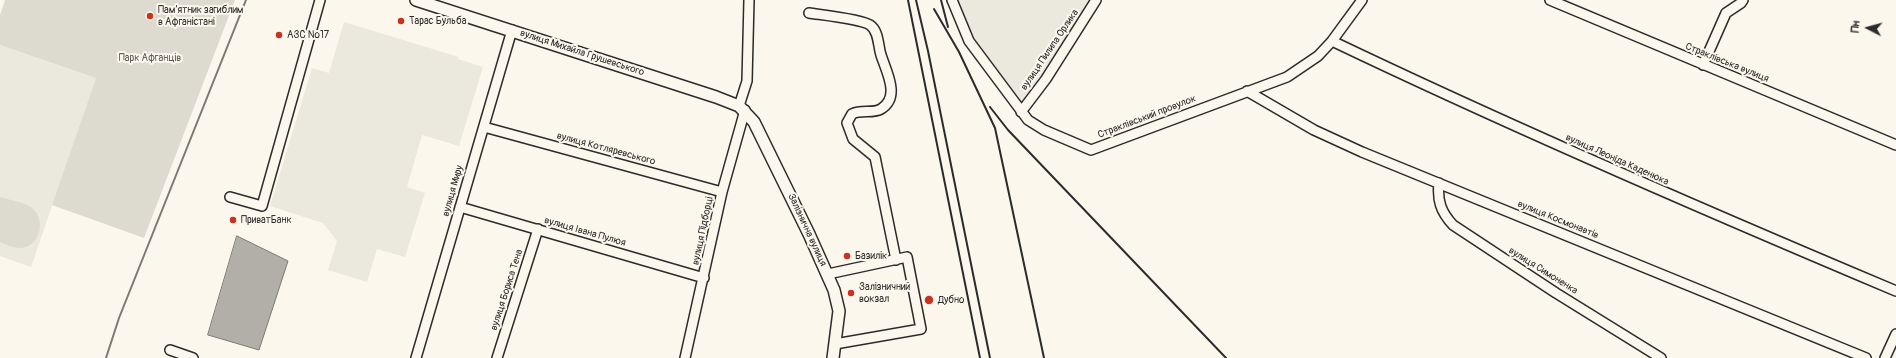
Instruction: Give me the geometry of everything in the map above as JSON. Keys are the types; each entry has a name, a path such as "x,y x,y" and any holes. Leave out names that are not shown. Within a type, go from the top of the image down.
{"main road":[{"name":"вулиця Михайла Грушевського","path":"416,0 512,30 742,108"},
{"name":"Залізнична вулиця","path":"742,108 763,137 828,274 838,306 833,358"}],"street":[{"path":"230,197 262,206 320,0"},
{"path":"742,108 747,81 749,0"},
{"name":"Страклівський провулок","path":"952,0 969,41 1028,120 1044,130 1091,150 1287,77 1318,56 1332,41 1362,0"},
{"name":"вулиця Пилипа Орлика","path":"1021,112 1046,79 1096,0"},
{"name":"Страклівська вулиця","path":"1550,0 1703,65 1861,129 1896,145"},
{"path":"1703,65 1726,13 1743,0"},
{"path":"809,13 865,23 876,32 881,54 890,80 890,98 887,104 877,111 861,110 852,114 847,123 853,139 875,157 896,260"},
{"name":"вулиця Миру","path":"416,358 512,30"},
{"name":"вулиця Леоніда Каденюка","path":"1332,41 1533,135 1721,218 1896,291"},
{"name":"вулиця Космонавтів","path":"1247,91 1314,130 1362,152 1866,358"},
{"name":"вулиця Підборці","path":"685,358 742,108"},
{"name":"вулиця Котляревського","path":"484,127 722,192"},
{"name":"вулиця Симоненка","path":"1439,183 1438,200 1440,207 1445,216 1453,225 1550,289 1661,358"},
{"name":"вулиця Івана Пулюя","path":"460,207 704,278"},
{"name":"вулиця Бориса Тена","path":"497,358 538,229"},
{"path":"828,274 907,257 922,329 835,344"},
{"path":"1885,358 1896,334"},
{"path":"170,350 193,358"}],"shaded area":[{"path":"952,0 1096,0 1021,112 969,41"},
{"path":"344,22 459,57 458,59 483,67 459,146 422,135 407,187 425,193 405,257 377,249 367,282 328,270 337,241 323,223 270,206 312,68 329,73"},
{"path":"0,45 96,78 31,267 0,256"},
{"path":"237,236 288,261 259,350 208,335"}],"green space":[{"name":"Парк Афганців","path":"5,0 235,0 144,238 52,205 96,78 0,45 0,15"},
{"path":"0,197 25,204 37,213 40,226 39,233 32,244 26,247 18,248 0,242"}],"waterway":[{"path":"106,358 119,318 246,0"}],"railway":[{"path":"908,0 980,358"},
{"path":"916,0 928,51 990,358"},
{"path":"941,0 948,27"},
{"path":"934,9 959,52 995,128 1044,358"},
{"path":"990,107 1008,130 1226,358"}],"place":[{"name":"Пам’ятник загиблим в Афганістані","path":"150,16"},
{"name":"Тарас Бульба","path":"401,21"},
{"name":"АЗС №17","path":"279,35"},
{"name":"ПриватБанк","path":"233,220"},
{"name":"Базилік","path":"847,256"},
{"name":"Залізничний вокзал","path":"851,293"},
{"name":"Дубно","path":"929,300"}]}
